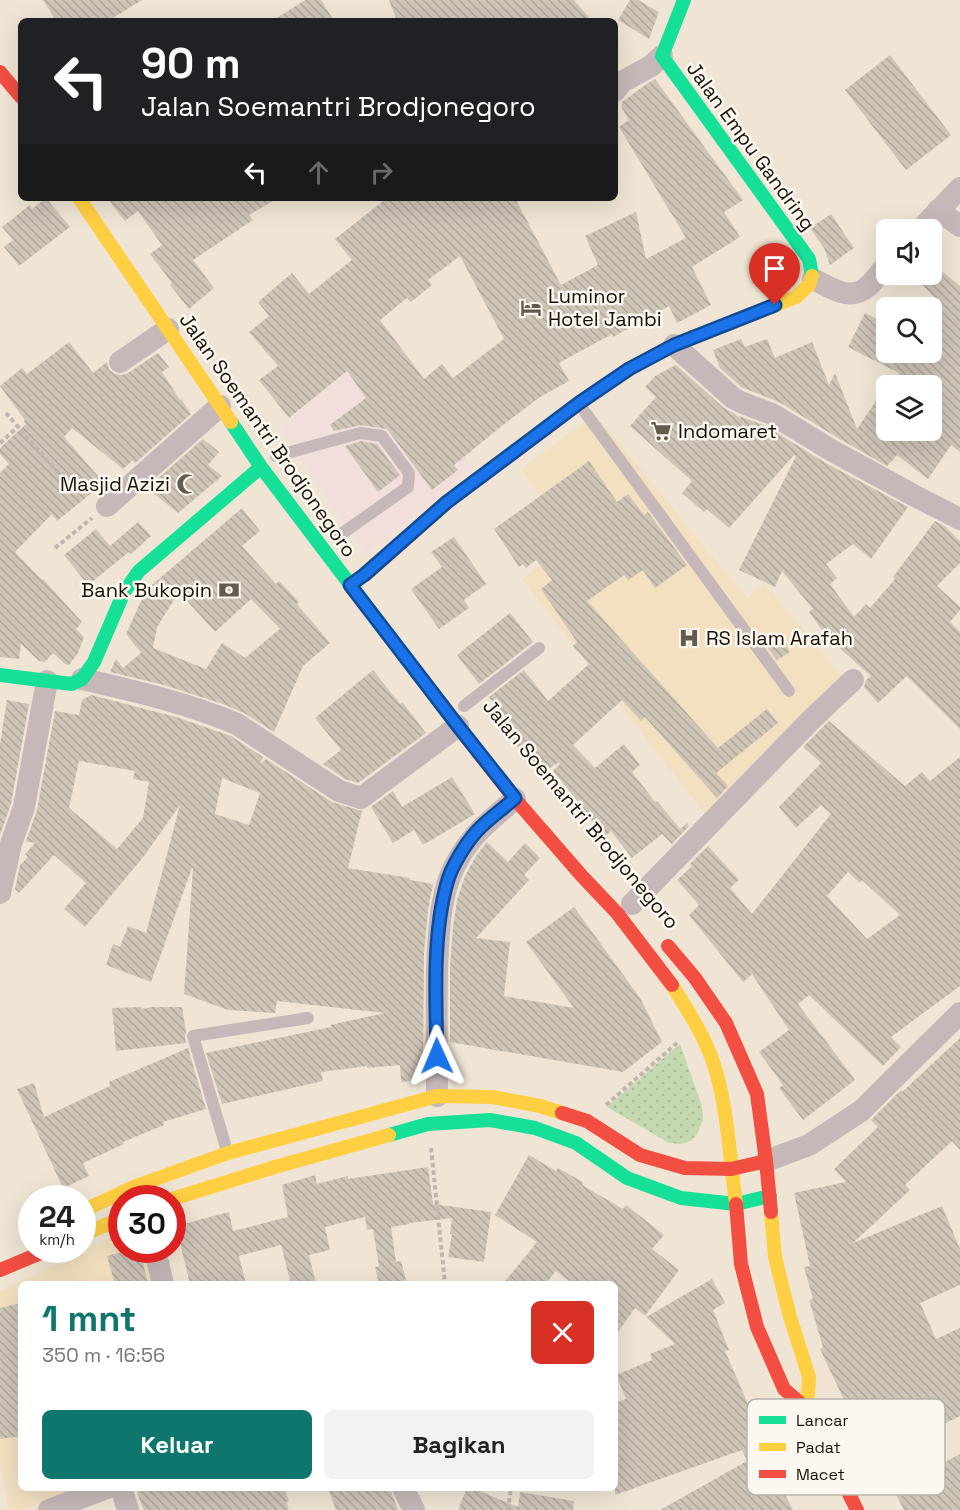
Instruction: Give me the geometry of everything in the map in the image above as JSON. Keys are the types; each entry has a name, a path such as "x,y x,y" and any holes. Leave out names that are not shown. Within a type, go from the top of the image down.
{"main road":[{"name":"Jalan Empu Gandring","path":"684,0 662,56 808,259 813,279"},
{"path":"0,72 18,93"},
{"name":"Jalan Soemantri Brodjonegoro","path":"81,201 261,467 350,585 462,711 515,798 617,913 672,985 697,1026 715,1069 720,1091 736,1204 741,1264 757,1327 784,1389 796,1399"},
{"path":"350,585 365,575 447,502 579,403 629,369 674,345 796,297 813,279"},
{"path":"0,675 72,684 82,679 94,662 124,592 139,571 277,456"},
{"name":"Jalan Soemantri Brodjonegoro","path":"660,937 695,978 726,1023 757,1094 775,1257 790,1317 809,1377 808,1399"},
{"path":"96,1204 136,1186 228,1153 437,1096 493,1097 540,1106 587,1121 640,1155 685,1168 731,1169 766,1161"},
{"path":"186,1195 428,1124 490,1120 535,1128 576,1143 627,1178 681,1198 736,1204 770,1196"},
{"path":"0,1270 18,1262"},
{"path":"850,1495 857,1510"}],"street":[{"path":"618,88 622,82 651,66 662,56"},
{"path":"930,219 960,188"},
{"path":"938,210 959,224"},
{"path":"813,279 843,293 854,294 864,290 876,277"},
{"path":"120,362 168,329"},
{"path":"674,345 733,398 772,414 831,450 960,519"},
{"path":"107,506 220,406"},
{"path":"82,679 177,703 237,724 339,791 361,798 462,711"},
{"path":"631,904 853,680"},
{"path":"0,893 11,844 24,807 47,681"},
{"path":"437,1096 438,942 441,909 448,880 459,857 476,832 515,798"},
{"path":"766,1161 809,1145 861,1111 960,1013"},
{"path":"158,1263 162,1281"},
{"path":"49,1510 99,1491"},
{"path":"122,1491 128,1510"},
{"path":"404,1491 414,1510"}],"lane":[{"path":"579,403 789,691"},
{"path":"277,456 360,433 382,436 409,473 408,487 337,537"},
{"path":"462,711 539,648"},
{"path":"228,1153 193,1036 308,1018"}],"path":[{"path":"6,413 59,474 77,478 107,506 55,548"},
{"path":"0,443 19,426"},
{"path":"587,1121 697,1026"},
{"path":"428,1124 445,1281"},
{"path":"508,1510 511,1491"}],"shaded area":[{"path":"393,334 449,418 441,427 473,468 366,555 280,428"},
{"name":"RS Islam Arafah","path":"595,414 747,598 765,584 843,678 708,818 522,579 569,541 521,469"},
{"path":"108,1239 108,1263 147,1263 152,1281 21,1281 58,1263 96,1263 96,1245"},
{"path":"18,1282 18,1491 72,1491 23,1510 8,1510 0,1457 0,1291"}],"green space":[{"path":"680,1044 702,1106 703,1120 691,1141 681,1144 669,1143 607,1107"}],"building":[{"path":"43,0 142,0 113,18 54,18"},
{"path":"305,0 321,0 332,18 277,18"},
{"path":"389,0 574,0 589,18 396,18"},
{"path":"630,0 638,0 659,12 649,39 618,20"},
{"path":"890,55 951,135 906,170 845,90"},
{"path":"655,79 743,200 724,212 740,237 692,267 711,305 677,323 669,306 559,363 569,381 540,397 503,425 454,465 458,470 432,490 387,429 361,425 334,431 330,425 366,398 347,371 289,418 259,380 278,366 249,332 269,316 258,302 292,273 309,294 352,260 335,239 383,201 517,201 561,285 598,265 585,236 636,212 646,259 686,238 619,127 629,120 622,108 622,102","holes":["460,256 504,339 453,378 442,364 424,379 380,320 407,298 411,302 432,285 428,280"]},
{"path":"42,201 48,201 70,227 19,266 4,247 13,240 2,227 30,205 32,209"},
{"path":"109,201 273,201 249,215 253,220 193,260 214,288 189,309 150,254 162,245 138,211 125,221"},
{"path":"831,214 854,248 830,265 824,248 810,228"},
{"path":"942,271 960,286 960,452 951,445 928,479 897,455 887,466 779,402 741,387 720,368 713,350 741,339 745,347 767,339 775,358 812,342 829,385 835,373 857,429 876,401 876,441 942,441 942,375 897,375 899,373 879,363 942,363 942,297 934,297 923,285 942,285"},
{"path":"865,313 876,319 876,361 848,347"},
{"path":"69,342 93,373 107,362 109,370 122,375 158,353 169,367 162,372 191,414 135,463 133,460 123,469 72,428 64,437 104,483 57,521 52,514 15,552 82,622 76,629 84,637 78,653 69,665 53,653 45,662 39,661 21,644 19,659 0,657 0,473 9,464 0,454 0,448 26,424 0,386 22,368 27,374"},
{"path":"676,365 724,408 741,419 739,416 766,426 824,462 908,507 871,559 853,544 826,564 837,578 830,584 854,617 866,604 870,608 895,579 893,577 935,521 946,527 960,541 960,563 937,586 960,607 950,622 960,632 960,729 907,676 878,703 864,687 866,680 871,676 828,638 809,612 813,609 782,571 775,587 739,570 796,456 794,455 729,528 707,509 704,512 682,493 692,481 630,426 656,397 645,387 655,376"},
{"name":"Masjid Azizi","path":"203,439 219,452 208,465 222,476 178,513 147,488"},
{"path":"361,441 377,444 400,475 378,492 345,446"},
{"path":"589,461 617,502 628,494 644,515 648,512 687,565 655,588 643,570 628,580 624,575 587,601 718,748 767,709 778,723 716,773 728,786 717,798 645,717 641,721 622,700 573,745 595,768 624,744 640,765 632,772 655,802 657,801 680,829 687,823 689,826 672,844 662,834 632,858 611,831 604,837 553,771 560,764 559,762 542,773 515,744 488,708 494,703 489,697 524,670 548,701 589,664 573,646 577,642 541,589 552,580 536,560 526,568 523,564 519,567 494,529"},
{"path":"242,508 260,531 242,546 276,584 279,581 299,602 297,604 330,643 303,666 274,732 244,713 223,704 164,685 110,672 116,659 123,668 141,653 126,634 140,603 153,584","holes":["179,592 215,632 251,599 280,629 245,658 222,643 206,669 153,648 157,627"]},
{"path":"138,522 151,536 131,554 129,552 88,585 64,555 96,529 110,546"},
{"path":"454,537 486,584 464,600 469,608 439,629 411,589 442,567 431,552"},
{"path":"510,613 533,642 479,684 457,655"},
{"path":"778,634 790,652 777,660 764,643"},
{"path":"373,670 426,733 358,783 345,779 323,764 341,750 315,718"},
{"path":"91,695 176,717 231,736 263,757 260,764 266,759 332,802 362,811 348,868 433,884 424,953 423,1080 401,1082 400,1065 367,1068 367,1066 321,1072 323,1081 222,1104 206,1053 331,1027 330,1025 385,1013 277,1001 275,1013 228,1010 184,994 193,868 151,982 106,965 113,944 120,947 128,926 146,933 180,805 144,856 85,927 64,909 86,883 54,855 19,893 15,889 20,865 28,857 25,854 35,843 26,841 37,810 55,711 79,715 82,700","holes":["79,761 135,771 133,779 149,782 143,818 117,849 69,808","222,778 260,793 249,825 215,814"]},
{"path":"7,700 29,704 11,804 0,835 0,744"},
{"path":"829,721 905,786 922,772 930,781 960,757 960,986 891,1037 901,1047 883,1066 809,995 798,1004 855,1080 803,1120 779,1088 783,1085 759,1052 789,1030 752,974 743,982 689,915 699,905 677,880 708,846 739,880 730,888 752,914 831,814 821,805 796,828 779,807 821,763 803,747","holes":["848,872 860,883 862,880 900,915 867,939 827,896"]},
{"path":"452,777 475,814 423,845 414,830 393,843 371,807 393,791 402,807"},
{"path":"487,842 508,862 525,843 540,858 524,875 529,880 476,938 510,942 504,996 574,1008 526,942 574,907 640,998 662,1042 623,1072 450,1042 450,968 457,900 465,876"},
{"path":"142,1007 141,1009 182,1007 186,1043 116,1051 112,1008"},
{"path":"960,1038 960,1150 952,1141 905,1185 910,1190 853,1243 942,1206 960,1249 960,1285 920,1303 936,1339 960,1328 960,1416 945,1423 945,1399 844,1399 820,1349 823,1347 809,1300 813,1299 804,1267 810,1266 794,1193 846,1182 834,1169 878,1127 871,1120 901,1090 902,1092"},
{"path":"188,1048 206,1109 163,1122 164,1125 123,1142 124,1144 83,1163 89,1176 70,1185 62,1185 17,1089 34,1083 44,1117 110,1086 109,1082"},
{"path":"529,1155 556,1171 558,1168 583,1182 582,1185 623,1209 626,1205 664,1235 652,1249 679,1270 645,1316 635,1308 618,1332 618,1281 569,1281 556,1271 548,1281 505,1281 537,1242 495,1215"},
{"path":"428,1167 433,1204 491,1212 484,1262 448,1257 452,1218 409,1223 391,1227 396,1262 401,1261 406,1281 378,1281 375,1267 379,1266 373,1229 367,1230 365,1217 325,1227 330,1250 309,1255 315,1281 290,1281 281,1245 239,1256 245,1281 189,1281 185,1263 186,1223 229,1212 233,1231 288,1217 282,1185 315,1175 317,1184 348,1176 348,1179"},
{"path":"109,1263 143,1263 147,1281 114,1281"},
{"path":"712,1279 725,1303 713,1310 729,1350 725,1351 747,1402 747,1461 742,1450 615,1495 615,1491 618,1491 618,1402 626,1399 618,1374 652,1360 650,1354 675,1344 646,1317"},
{"path":"18,1304 18,1436 0,1439 0,1308"},
{"path":"960,1454 960,1510 904,1510 896,1495 945,1495 945,1462"},
{"path":"747,1461 747,1495 785,1495 793,1510 660,1510"},
{"path":"285,1491 289,1510 144,1510 137,1492"},
{"path":"329,1491 391,1491 398,1510 336,1510"},
{"path":"466,1491 479,1491 518,1507 520,1492 574,1501 573,1510 458,1510"}],"traffic: fast":[{"path":"684,0 662,56 809,259 812,276"},
{"path":"231,422 261,467 465,736"},
{"path":"0,675 72,684 82,679 94,662 124,592 139,571 261,467"},
{"path":"389,1135 428,1124 490,1120 535,1128 576,1143 627,1178 681,1198 736,1204 770,1196"}],"traffic: slow":[{"path":"81,201 231,422"},
{"path":"592,394 629,369 674,345 796,297 809,285 812,276"},
{"path":"672,985 703,1037 716,1071 726,1120 736,1204"},
{"path":"96,1205 136,1186 228,1153 437,1096 493,1097 540,1106 562,1113"},
{"path":"186,1195 389,1135"},
{"path":"771,1212 775,1257 790,1317 809,1377 808,1399"},
{"path":"96,1229 108,1224"}],"traffic: jam":[{"path":"0,72 18,93"},
{"path":"365,575 447,502 592,394"},
{"path":"465,736 515,799 617,913 672,985"},
{"path":"668,946 695,978 726,1023 757,1094 766,1161"},
{"path":"562,1113 587,1121 640,1155 685,1168 731,1169 766,1161 771,1212"},
{"path":"736,1204 741,1264 757,1327 784,1389 796,1399"},
{"path":"0,1270 18,1262"},
{"path":"850,1495 857,1510"}],"place":[{"name":"Luminor Hotel Jambi","path":"531,308"},
{"name":"Indomaret","path":"661,431"},
{"name":"Masjid Azizi","path":"187,484"},
{"name":"Bank Bukopin","path":"229,590"},
{"name":"RS Islam Arafah","path":"689,638"}],"route":[{"path":"437,1056 438,942 441,909 448,880 459,857 476,832 515,798 350,585 447,502 579,403 629,369 674,345 775,305"}]}
